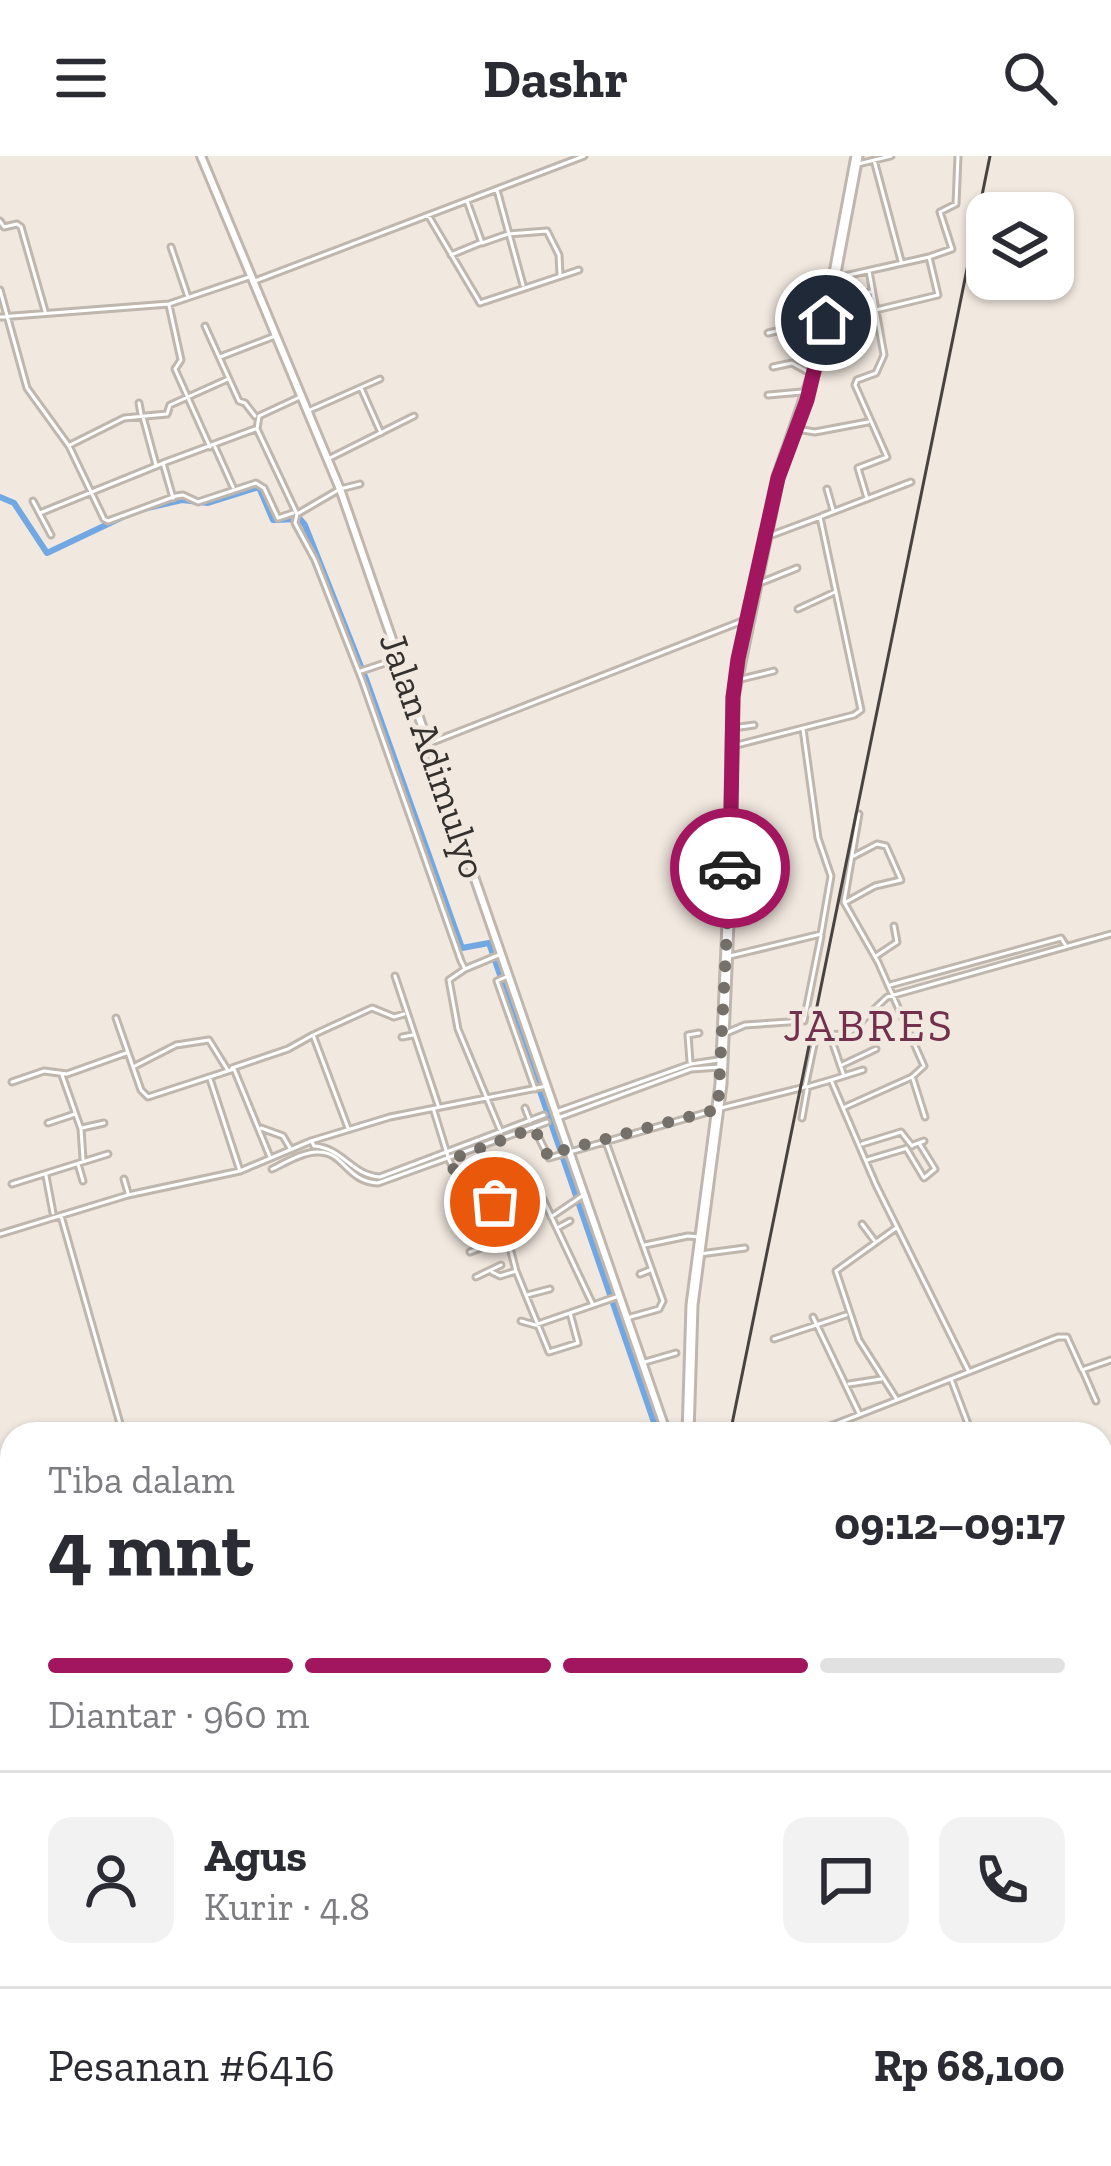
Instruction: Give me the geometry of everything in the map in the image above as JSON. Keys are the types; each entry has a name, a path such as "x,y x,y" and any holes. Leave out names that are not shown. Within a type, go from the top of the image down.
{"highway":[{"path":"688,1422 688,1354 699,1237 722,1064 736,680 778,478 814,376 857,160"}],"street":[{"name":"Jalan Adimulyo","path":"201,156 340,489 429,743 540,1088 555,1115 579,1197 663,1422"},
{"path":"3,316 189,299 584,156"},
{"path":"857,160 891,156"},
{"path":"832,278 952,249 940,212 956,204 958,156"},
{"path":"874,160 901,262"},
{"path":"496,188 524,287"},
{"path":"466,200 482,243"},
{"path":"427,214 480,304 579,270"},
{"path":"1,225 21,227 46,313"},
{"path":"451,255 508,234 547,231 559,254 560,275"},
{"path":"172,247 189,299"},
{"path":"875,310 938,296 928,257"},
{"path":"867,499 858,468 886,457 855,382 876,373 882,362 869,272"},
{"path":"0,290 3,316 27,388 69,446 108,521 182,495 197,502 260,484 274,515 286,517 360,484"},
{"path":"832,297 872,292"},
{"path":"169,304 181,360 175,369 235,491"},
{"path":"768,333 826,320"},
{"path":"206,326 240,403 257,418 257,429 361,671 465,969"},
{"path":"218,358 275,336"},
{"path":"773,367 792,363 814,376"},
{"path":"69,446 108,424 168,414 169,406 228,379"},
{"path":"308,410 380,379"},
{"path":"361,386 381,433"},
{"path":"768,395 810,391"},
{"path":"257,418 302,396"},
{"path":"139,403 156,465"},
{"path":"328,458 414,416"},
{"path":"796,429 815,432 870,421"},
{"path":"40,513 257,429"},
{"path":"163,463 173,498"},
{"path":"764,538 911,482"},
{"path":"827,489 833,512"},
{"path":"33,501 50,536"},
{"path":"731,746 861,710 820,517"},
{"path":"754,584 797,568"},
{"path":"798,609 836,591"},
{"path":"429,743 747,620"},
{"path":"361,671 399,658"},
{"path":"736,680 774,671"},
{"path":"732,728 754,725"},
{"path":"722,1035 746,1024 804,1022 831,876 818,838 802,727"},
{"path":"845,1107 923,1069 875,957 844,902 860,814"},
{"path":"844,902 902,879 884,844 851,856"},
{"path":"875,957 897,942 894,926"},
{"path":"727,956 821,934"},
{"path":"802,1118 814,1037 852,1031 881,1000 892,995 1111,934"},
{"path":"888,985 1061,938 1066,946"},
{"path":"496,956 449,980 454,1015 504,1139"},
{"path":"962,965 965,975"},
{"path":"949,968 952,979"},
{"path":"395,976 449,1160 472,1206 497,1202 516,1271 549,1352 577,1344 570,1313"},
{"path":"272,1169 349,1129 540,1088 503,977"},
{"path":"116,1018 148,1097 288,1049 372,1008 394,1017 407,1013"},
{"path":"691,1064 688,1035 699,1033"},
{"path":"402,1037 415,1034"},
{"path":"313,1035 349,1129"},
{"path":"830,1036 844,1076"},
{"path":"134,1066 176,1045 209,1040 230,1069 270,1159"},
{"path":"841,1066 876,1049"},
{"path":"12,1082 44,1071 62,1074 128,1053"},
{"path":"633,1089 691,1064 722,1064"},
{"path":"555,1115 722,1064"},
{"path":"534,1128 549,1158 863,1070"},
{"path":"62,1074 80,1129 83,1181"},
{"path":"209,1077 240,1171"},
{"path":"913,1077 925,1117"},
{"path":"830,1080 968,1370"},
{"path":"525,1108 530,1121"},
{"path":"48,1123 76,1113"},
{"path":"413,1169 544,1115"},
{"path":"0,1234 128,1195 240,1171 290,1149 314,1146 334,1153 353,1173 374,1180 449,1160 547,1122"},
{"path":"80,1129 104,1123"},
{"path":"259,1128 283,1136 290,1149"},
{"path":"860,1145 902,1132 909,1147 923,1178 935,1170 922,1142 909,1147 866,1160"},
{"path":"605,1140 662,1306 628,1318"},
{"path":"12,1184 107,1154"},
{"path":"46,1174 119,1422"},
{"path":"124,1179 128,1195"},
{"path":"549,1218 579,1197"},
{"path":"544,1199 592,1305"},
{"path":"557,1228 570,1221"},
{"path":"862,1224 876,1241"},
{"path":"896,1398 848,1314 836,1271 898,1227"},
{"path":"470,1252 509,1236"},
{"path":"643,1246 699,1237"},
{"path":"698,1254 745,1248"},
{"path":"476,1277 501,1265"},
{"path":"640,1274 652,1269"},
{"path":"491,1270 500,1276 516,1271"},
{"path":"525,1296 550,1289"},
{"path":"520,1321 537,1324 618,1296"},
{"path":"774,1339 848,1314"},
{"path":"813,1317 860,1413"},
{"path":"839,1422 1063,1335 1096,1401"},
{"path":"643,1362 676,1353"},
{"path":"1082,1370 1111,1360"},
{"path":"950,1378 967,1422"},
{"path":"846,1386 883,1379"}],"waterway":[{"path":"139,510 182,500 208,503 259,487 273,520 300,519 305,525 366,679 462,948 489,943 654,1422"},
{"path":"0,497 14,503 47,553 127,515"}],"railway":[{"path":"732,1422 990,156"}],"way so far":[{"path":"495,1202 472,1206 449,1160 534,1128 549,1158 718,1109 730,868"}],"district":[{"name":"JABRES","path":"869,1025"}],"route":[{"path":"730,868 729,791 738,659 778,478 807,400 826,320"}]}
